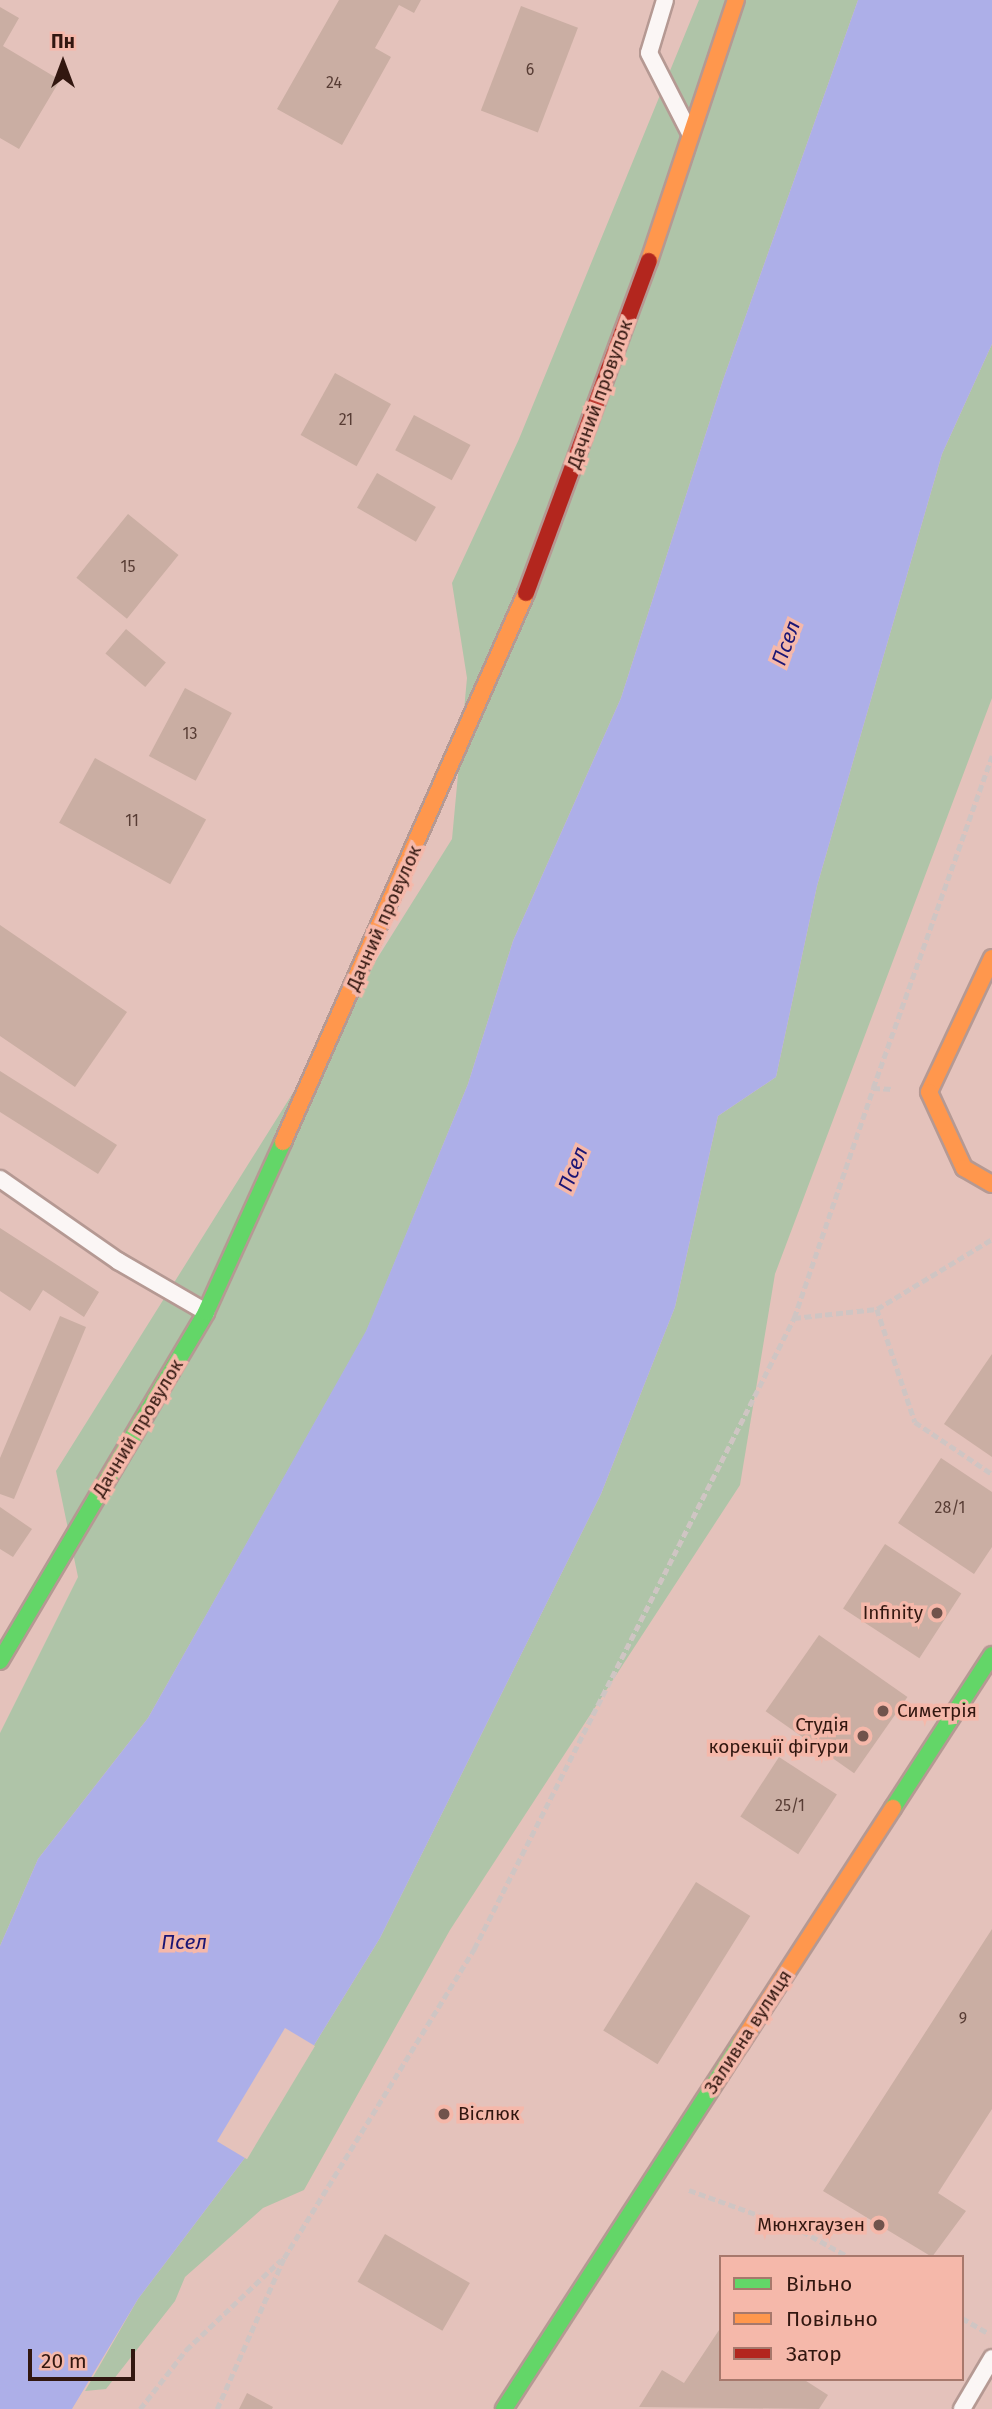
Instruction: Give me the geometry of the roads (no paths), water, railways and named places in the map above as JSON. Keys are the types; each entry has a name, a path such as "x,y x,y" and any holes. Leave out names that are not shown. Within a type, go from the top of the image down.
{"street":[{"name":"Дачний провулок","path":"0,1661 206,1312 504,653 694,141 736,0"},
{"path":"992,958 929,1092 964,1168 992,1184"},
{"name":"Заливна вулиця","path":"504,2409 992,1655"}],"lane":[{"path":"666,0 649,53 694,141"},
{"path":"0,1179 118,1261 206,1312"},
{"path":"973,1685 992,1697"},
{"path":"962,2409 992,2358"}],"water":[{"name":"Псел","path":"858,0 992,0 992,344 942,454 817,886 776,1077 718,1116 675,1307 601,1494 380,1938 244,2159 138,2299 72,2409 0,2409 0,1946 38,1859 148,1718 366,1331 468,1084 513,941 621,698 723,380"}],"place":[{"name":"Infinity","path":"937,1613"},
{"name":"Симетрія","path":"883,1711"},
{"name":"Студія корекції фігури","path":"863,1736"},
{"name":"Віслюк","path":"444,2114"},
{"name":"Мюнхгаузен","path":"879,2225"}]}
